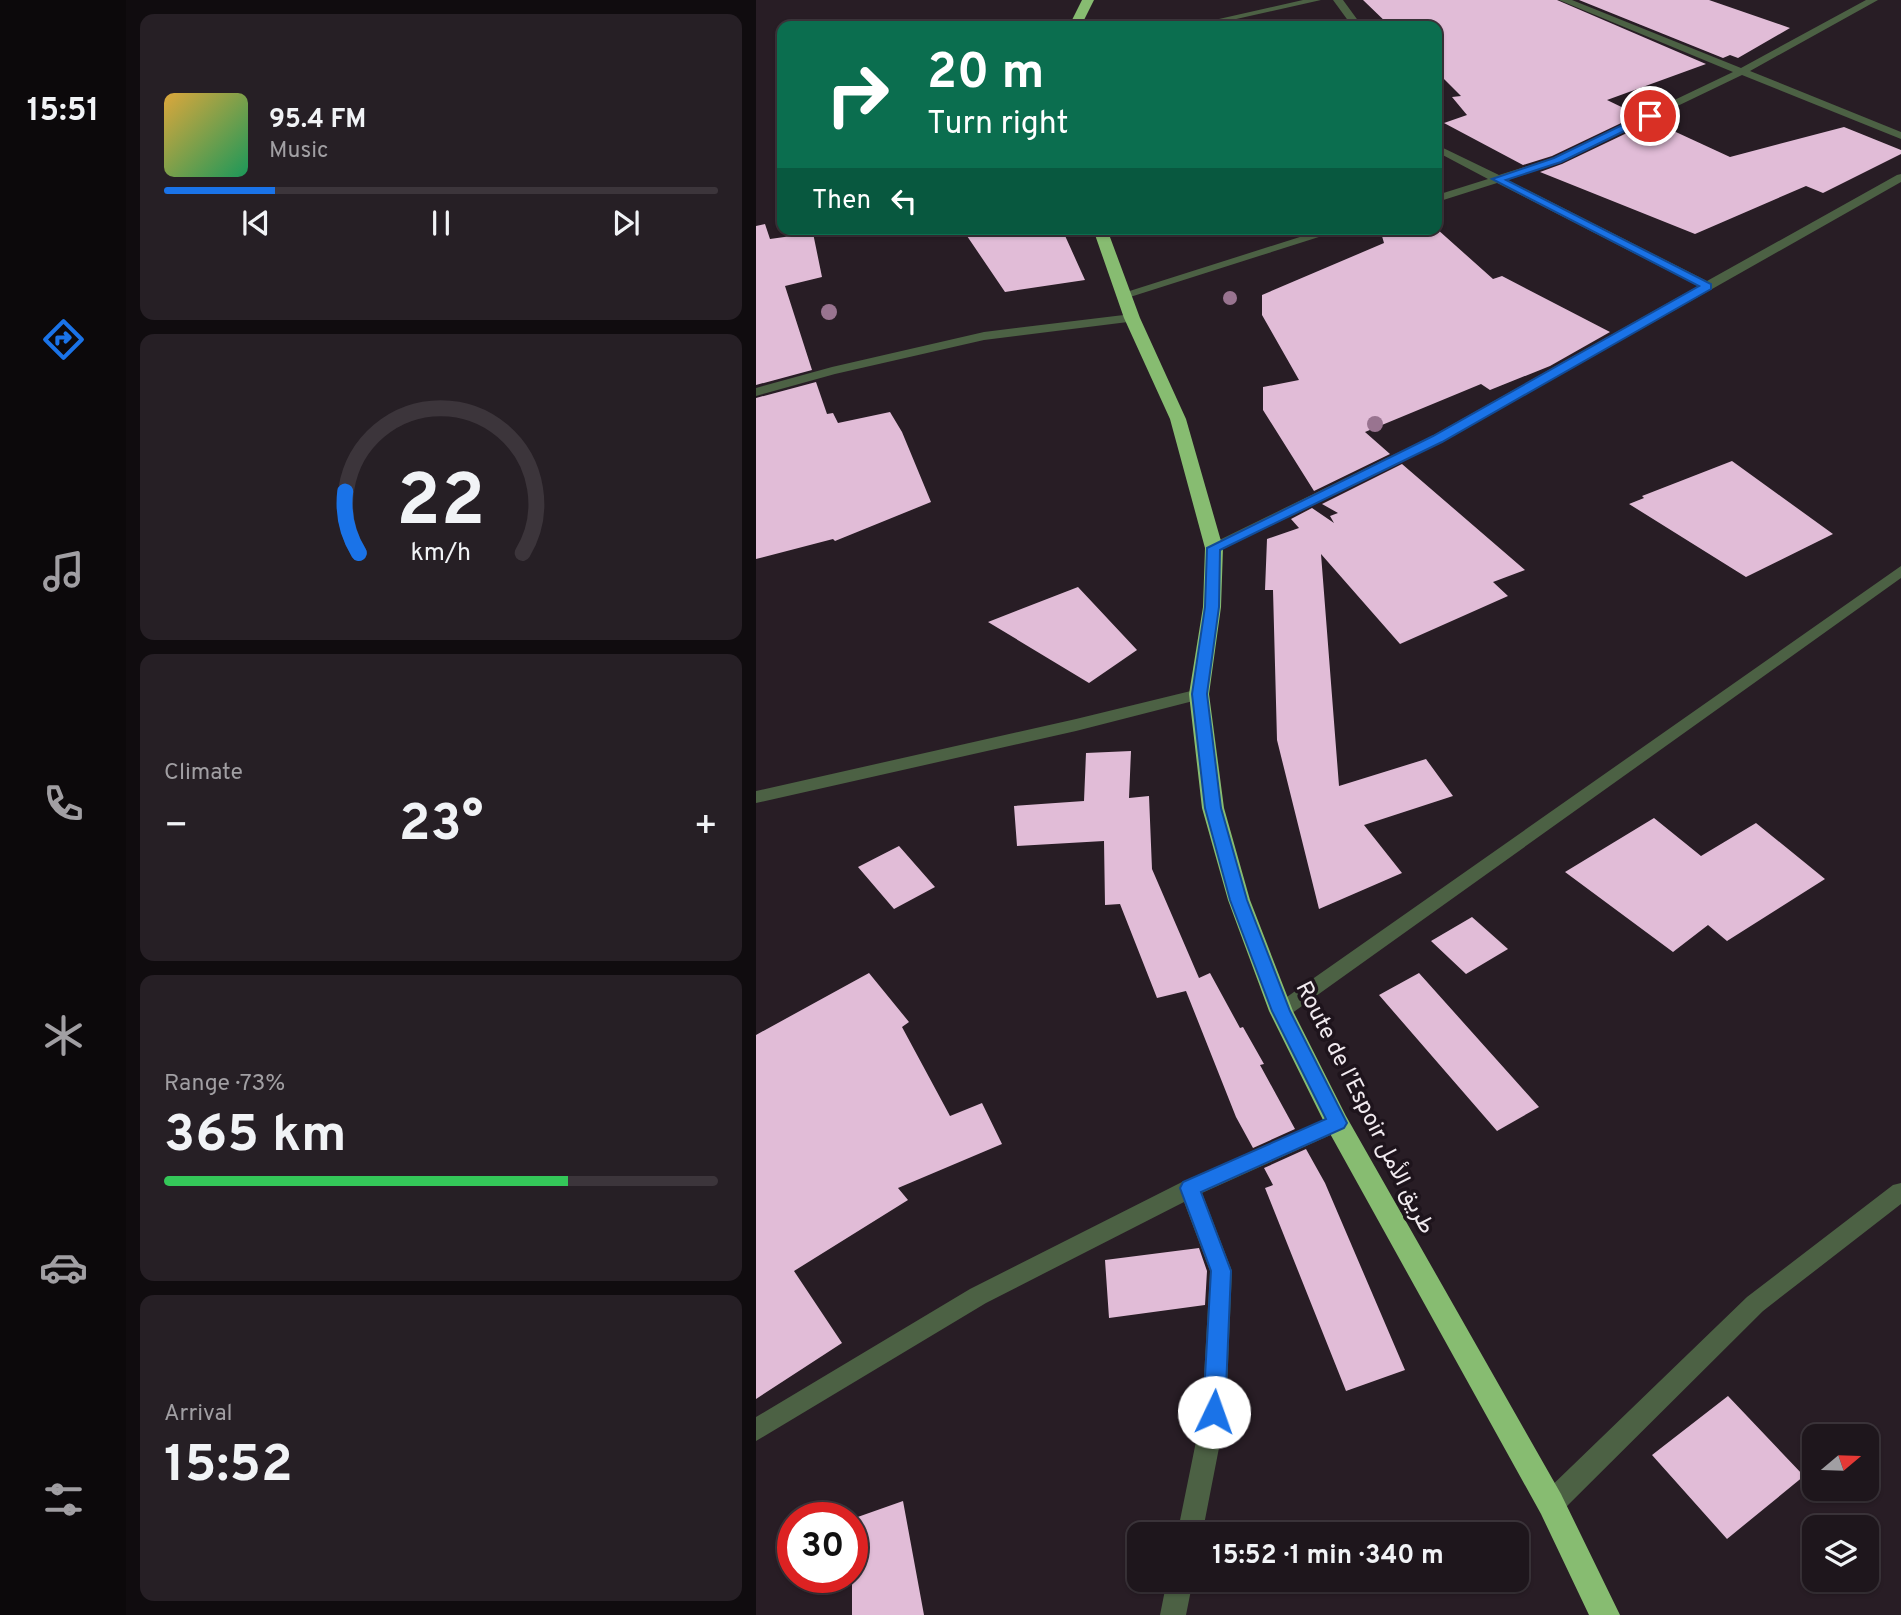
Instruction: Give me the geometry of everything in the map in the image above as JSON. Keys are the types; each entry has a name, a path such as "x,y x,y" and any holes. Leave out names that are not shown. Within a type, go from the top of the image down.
{"highway":[{"path":"1078,21 1088,0"},
{"name":"Route de l’Espoir طريق الأمل","path":"1102,235 1132,318 1178,419 1214,548 1212,607 1199,694 1213,808 1239,900 1281,1011 1337,1123 1550,1504 1605,1615"}],"street":[{"path":"1217,21 1316,0"},
{"path":"1338,0 1353,21"},
{"path":"1564,0 1901,136"},
{"path":"1442,197 1557,160 1743,71 1872,0"},
{"path":"1442,151 1707,286"},
{"path":"1214,548 1437,439 1901,177"},
{"path":"1124,295 1319,235"},
{"path":"756,393 832,371 984,336 1132,318"},
{"path":"1281,1011 1901,571"},
{"path":"756,797 1076,726 1199,694"},
{"path":"756,1430 978,1296 1190,1188 1337,1123"},
{"path":"1190,1188 1221,1271 1214,1412 1192,1522"},
{"path":"1550,1504 1755,1304 1901,1192"},
{"path":"1173,1615 1178,1592"}],"building":[{"path":"1363,0 1557,0 1706,64 1607,100 1638,115 1552,156 1523,165 1444,123 1467,115 1452,97 1461,96 1442,77 1442,21 1385,21"},
{"path":"1579,0 1709,0 1790,28 1738,58 1730,55 1723,58"},
{"path":"1652,121 1730,157 1844,127 1901,150 1901,154 1823,193 1806,186 1695,234 1540,172"},
{"path":"765,224 770,239 813,235 822,277 785,286 812,370 756,385 756,226"},
{"path":"1442,233 1493,279 1502,276 1610,332 1550,366 1490,390 1481,384 1365,432 1390,454 1314,491 1263,410 1263,387 1299,380 1262,315 1262,295 1384,243 1382,235"},
{"path":"1065,235 1085,280 1005,292 967,236"},
{"path":"816,382 827,414 833,413 838,423 890,412 902,432 931,502 835,541 833,539 756,559 756,398"},
{"path":"1732,461 1833,534 1746,577 1629,504 1644,498 1642,496"},
{"path":"1402,464 1525,570 1493,582 1508,596 1400,644 1321,554 1339,786 1426,759 1453,796 1364,825 1402,873 1319,909 1277,740 1273,590 1265,590 1267,539 1299,528 1291,519 1312,508 1334,523 1330,516 1338,513 1322,504"},
{"path":"1078,587 1137,650 1089,683 988,622"},
{"path":"1131,751 1129,798 1149,796 1152,869 1199,978 1210,973 1240,1028 1243,1027 1264,1064 1260,1065 1295,1129 1253,1148 1236,1117 1186,991 1157,998 1120,904 1105,905 1104,841 1017,846 1014,806 1084,801 1086,753"},
{"path":"1654,818 1701,856 1756,823 1825,879 1727,941 1708,925 1673,952 1565,872"},
{"path":"899,846 935,887 894,909 858,867"},
{"path":"1472,917 1508,949 1466,974 1431,941"},
{"path":"869,973 909,1022 902,1027 950,1116 982,1103 1002,1144 898,1188 908,1200 794,1271 842,1343 756,1399 756,1035"},
{"path":"1419,973 1539,1107 1497,1131 1379,995"},
{"path":"1306,1149 1325,1183 1405,1370 1346,1391 1265,1188 1273,1185 1264,1168"},
{"path":"1199,1248 1207,1271 1205,1305 1109,1318 1105,1260"},
{"path":"1728,1396 1802,1474 1802,1478 1727,1539 1652,1455"},
{"path":"903,1501 924,1615 852,1615 852,1593 868,1593 868,1513"}],"route":[{"path":"1214,1412 1221,1271 1190,1188 1337,1123 1281,1011 1239,900 1213,808 1199,694 1212,607 1214,548 1437,439 1707,286 1497,179 1557,160 1650,116"}]}
